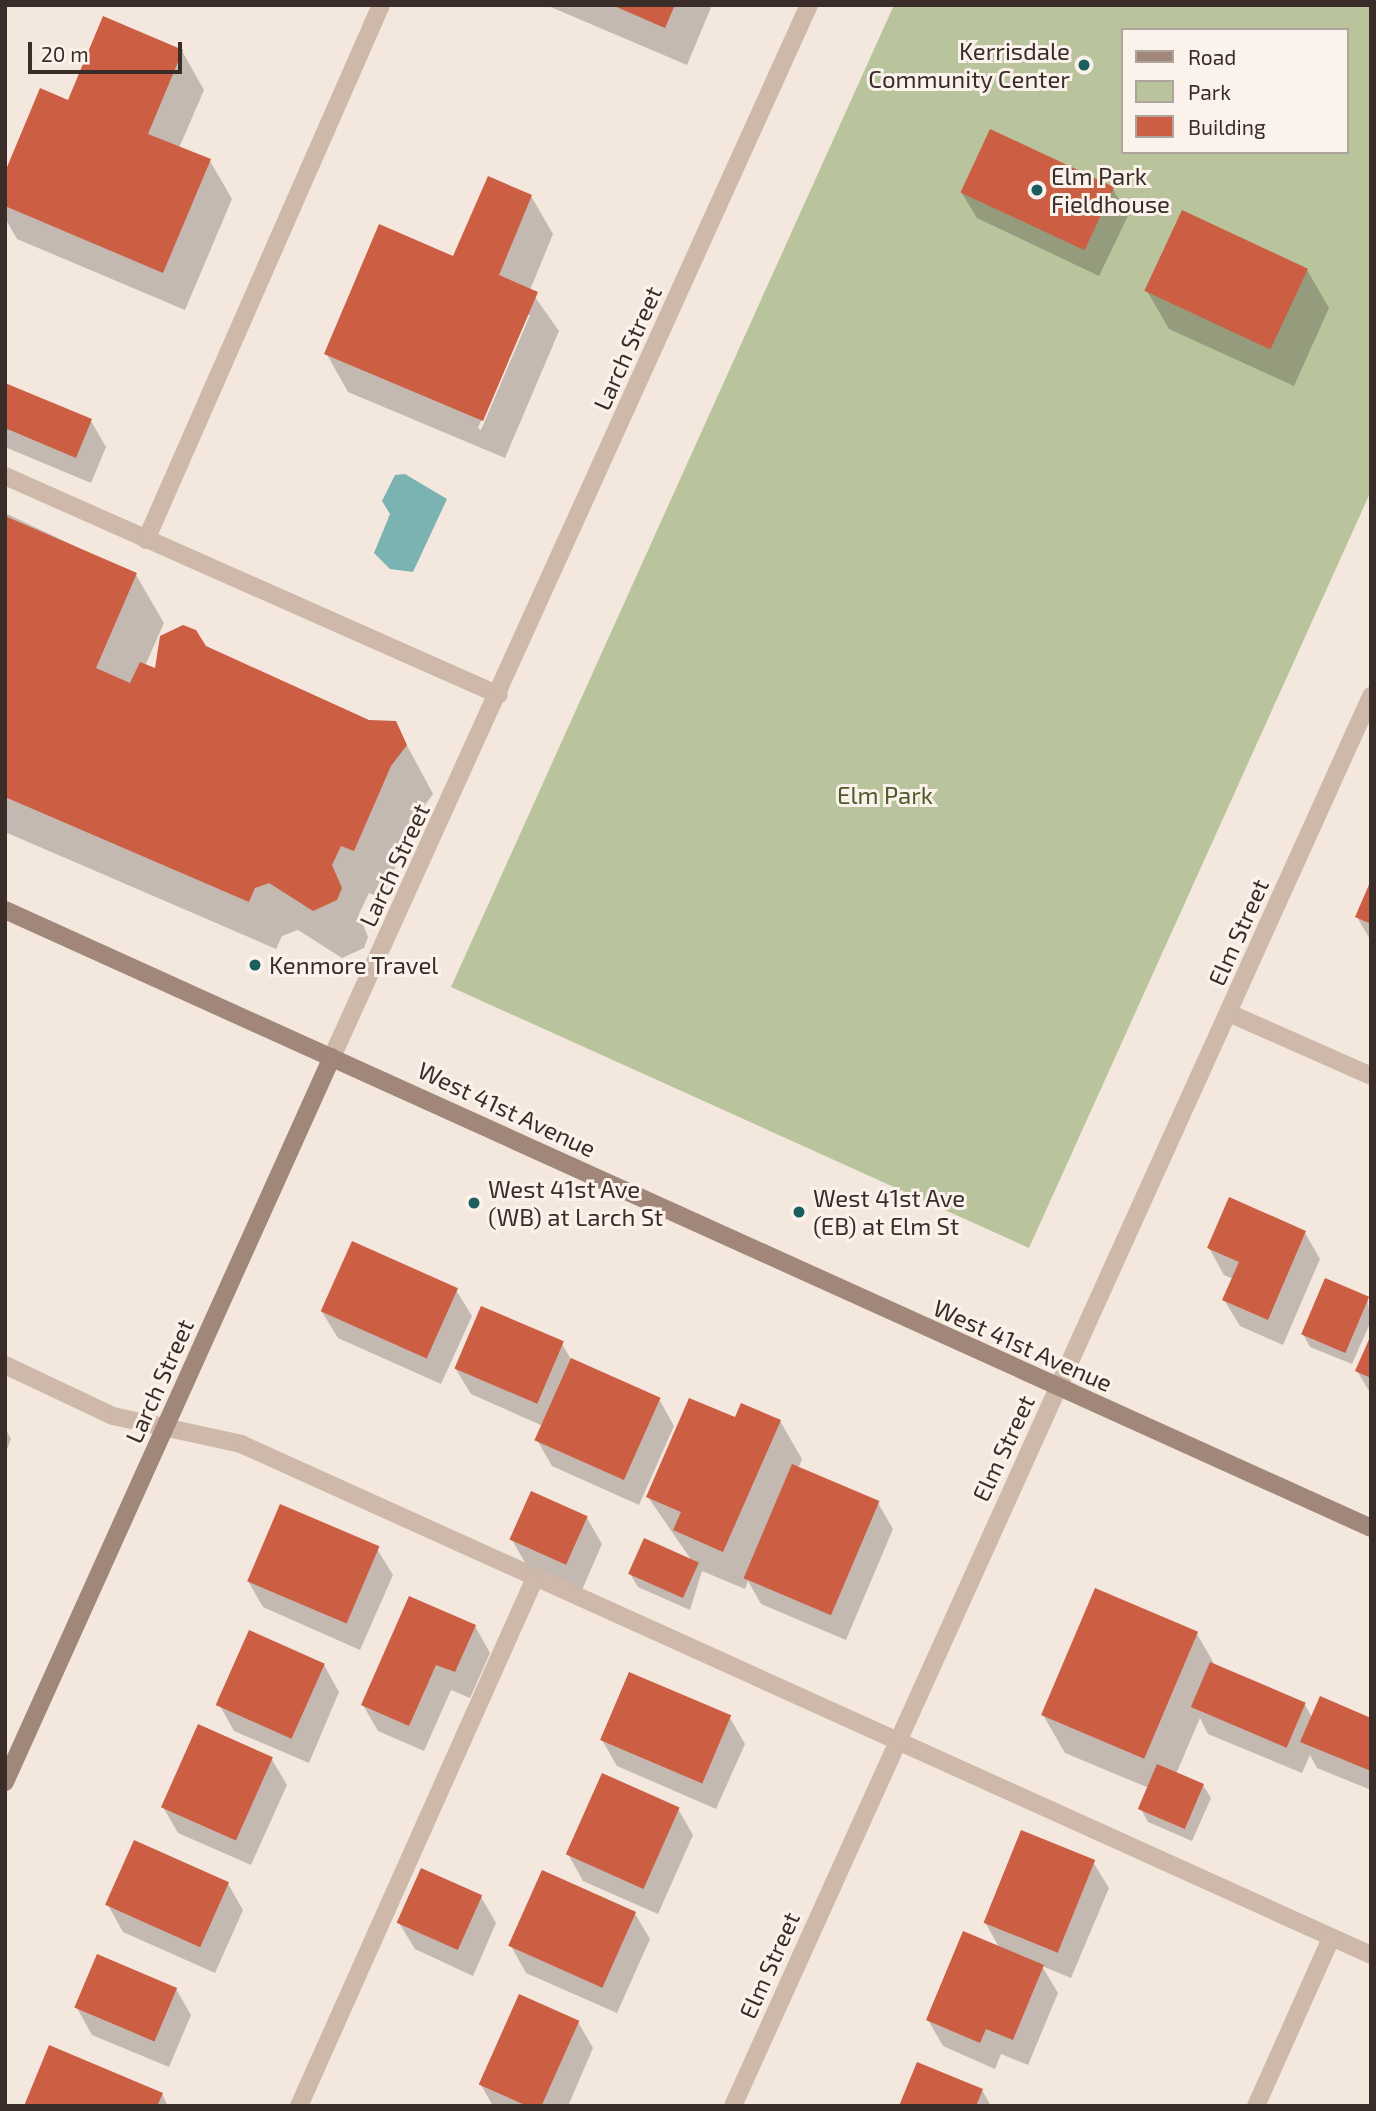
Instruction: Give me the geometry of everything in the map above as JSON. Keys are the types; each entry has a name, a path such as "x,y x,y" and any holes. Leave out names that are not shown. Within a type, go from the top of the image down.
{"main road":[{"name":"West 41st Avenue","path":"5,910 1371,1528"},
{"name":"Larch Street","path":"5,1782 332,1057"}],"street":[{"path":"146,540 381,5"},
{"name":"Larch Street","path":"332,1057 499,695 809,5"},
{"path":"5,476 499,695"},
{"name":"Elm Street","path":"733,2106 1371,696"},
{"path":"1229,1013 1371,1076"},
{"path":"5,1365 113,1416 241,1444 1371,1955"},
{"path":"299,2106 535,1578"},
{"path":"1256,2106 1331,1938"}],"green space":[{"name":"Elm Park","path":"894,5 1371,5 1371,491 1029,1248 451,987"}],"water":[{"path":"405,474 447,499 413,572 390,569 374,553 390,514 382,501 395,475"}],"building":[{"path":"612,5 675,5 665,28"},
{"path":"103,16 183,50 148,134 211,159 163,273 5,206 5,172 40,88 68,100"},
{"name":"Elm Park Fieldhouse","path":"990,129 1114,187 1085,250 960,192"},
{"path":"488,176 532,195 499,275 538,292 483,421 324,354 379,224 453,256"},
{"path":"1182,210 1308,269 1270,349 1144,291"},
{"path":"5,383 92,419 76,458 5,428"},
{"path":"5,516 137,573 96,668 130,683 140,662 155,668 160,636 183,625 196,630 206,646 369,720 396,721 407,745 391,766 354,851 341,846 332,865 342,888 337,900 313,911 269,883 255,888 249,902 5,797"},
{"path":"1371,880 1371,924 1355,917"},
{"path":"1229,1197 1306,1231 1268,1320 1222,1300 1239,1262 1207,1248"},
{"path":"352,1241 458,1288 427,1359 321,1311"},
{"path":"1325,1278 1369,1297 1345,1353 1301,1334"},
{"path":"481,1306 564,1341 537,1404 454,1369"},
{"path":"1371,1335 1371,1378 1355,1371"},
{"path":"571,1358 661,1398 624,1480 534,1440"},
{"path":"689,1398 735,1417 741,1403 781,1420 723,1552 673,1530 681,1512 646,1497"},
{"path":"792,1464 879,1501 831,1615 744,1578"},
{"path":"531,1491 588,1516 566,1565 509,1539"},
{"path":"280,1504 379,1546 347,1624 247,1581"},
{"path":"644,1538 699,1562 683,1598 628,1574"},
{"path":"1095,1588 1198,1632 1144,1759 1041,1715"},
{"path":"409,1596 476,1625 455,1672 436,1665 409,1726 361,1705"},
{"path":"249,1630 325,1664 291,1739 216,1705"},
{"path":"1210,1662 1306,1703 1287,1748 1191,1707"},
{"path":"629,1672 731,1715 702,1783 600,1740"},
{"path":"1320,1696 1371,1718 1371,1771 1300,1742"},
{"path":"198,1724 273,1757 236,1840 161,1807"},
{"path":"1157,1764 1204,1784 1185,1829 1138,1809"},
{"path":"602,1773 680,1808 643,1889 566,1854"},
{"path":"1021,1830 1095,1860 1058,1953 984,1923"},
{"path":"134,1840 229,1882 200,1947 105,1905"},
{"path":"421,1868 482,1895 458,1950 397,1923"},
{"path":"542,1870 636,1912 602,1988 508,1946"},
{"path":"963,1931 1044,1965 1013,2040 986,2029 980,2043 926,2020"},
{"path":"97,1954 177,1988 154,2041 74,2007"},
{"path":"519,1994 579,2021 541,2106 527,2106 479,2084"},
{"path":"49,2045 163,2093 157,2106 24,2106"},
{"path":"917,2062 983,2089 976,2106 899,2106"}],"place":[{"name":"Kerrisdale Community Center","path":"1084,65"},
{"name":"Elm Park Fieldhouse","path":"1037,190"},
{"name":"Kenmore Travel","path":"255,965"},
{"name":"West 41st Ave (WB) at Larch St","path":"474,1203"},
{"name":"West 41st Ave (EB) at Elm St","path":"799,1212"}]}
